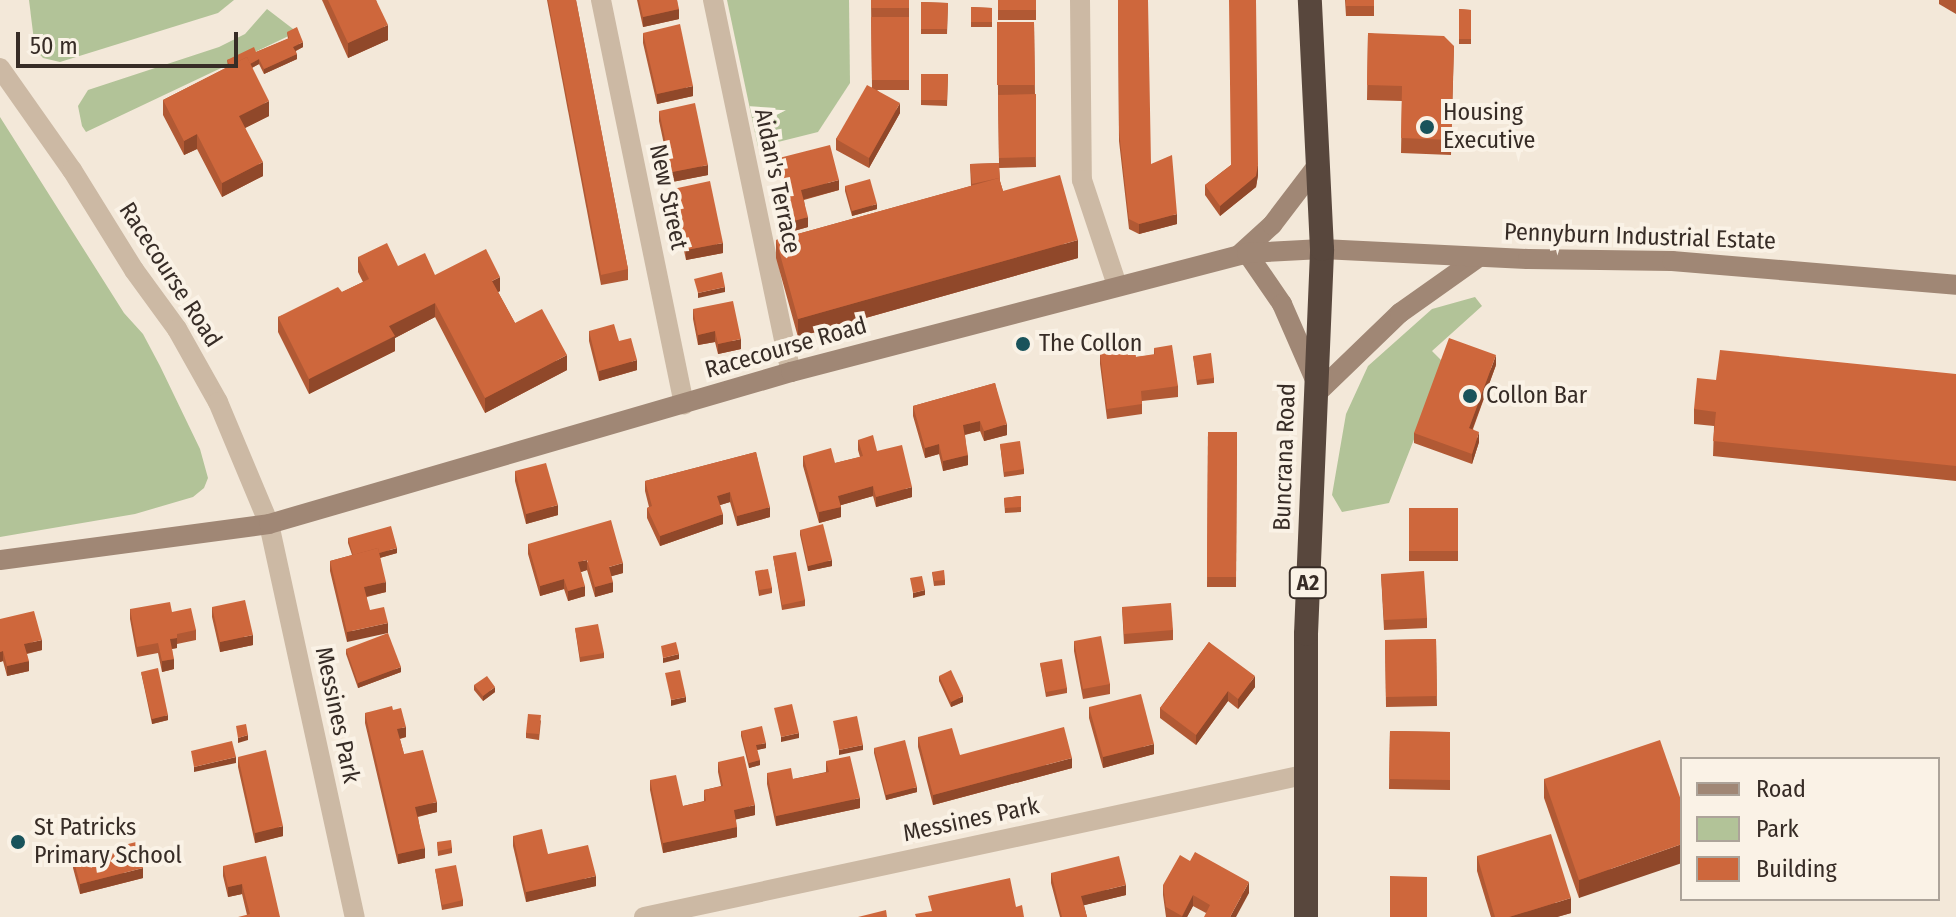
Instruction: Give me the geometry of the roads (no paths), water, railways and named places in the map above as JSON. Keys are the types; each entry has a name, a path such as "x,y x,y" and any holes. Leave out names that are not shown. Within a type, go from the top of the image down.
{"highway":[{"name":"Buncrana Road","path":"1306,917 1306,634 1322,249 1310,0"}],"main road":[{"path":"1317,166 1272,225 1243,254 1266,275 1282,304 1316,388 1400,313 1479,257"},
{"name":"Racecourse Road","path":"0,560 269,524 791,372 1117,285 1243,254 1322,249"},
{"name":"Pennyburn Industrial Estate","path":"1322,249 1479,257 1672,261 1956,285"}],"street":[{"name":"New Street","path":"601,0 684,405"},
{"name":"Aidan's Terrace","path":"713,0 791,372"},
{"path":"1080,0 1082,180 1117,285"},
{"name":"Racecourse Road","path":"0,68 72,170 134,270 177,329 218,402 269,524"},
{"name":"Messines Park","path":"269,524 355,917"},
{"name":"Messines Park","path":"644,917 1308,774"}],"place":[{"name":"Housing Executive","path":"1427,127"},
{"name":"The Collon","path":"1023,344"},
{"name":"Collon Bar","path":"1470,396"},
{"name":"St Patricks Primary School","path":"18,842"}]}
